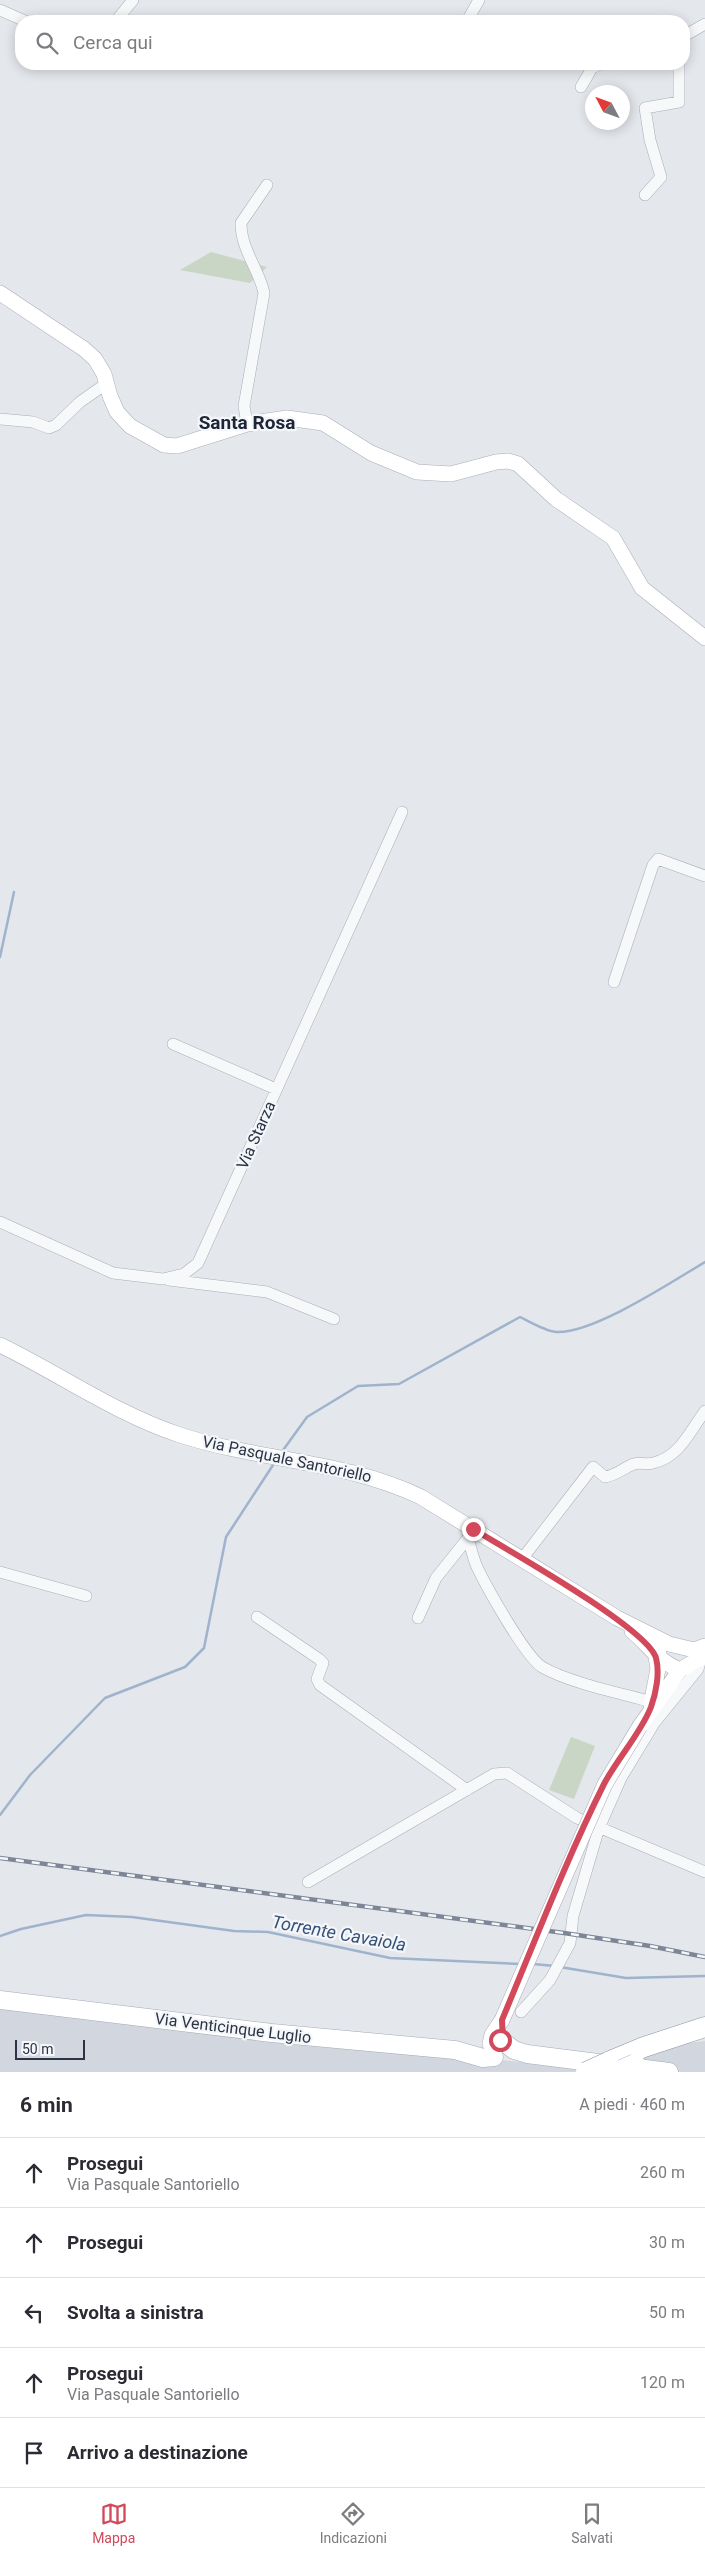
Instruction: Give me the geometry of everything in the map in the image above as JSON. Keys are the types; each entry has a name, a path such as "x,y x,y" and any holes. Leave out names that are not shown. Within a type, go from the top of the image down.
{"highway":[{"path":"586,2072 644,2047 705,2027"},
{"path":"617,2072 705,2040"}],"main road":[{"name":"Via Venticinque Luglio","path":"0,2000 272,2033 467,2051 497,2048 617,2072"},
{"path":"497,2048 527,2054 669,2072"}],"street":[{"path":"121,15 133,0"},
{"path":"470,15 479,0"},
{"path":"0,10 15,17"},
{"path":"690,33 705,24"},
{"path":"581,87 591,70"},
{"path":"645,195 660,176 650,140 645,108 679,102 679,70"},
{"path":"247,424 244,406 264,294 262,284 244,247 241,224 267,185"},
{"path":"0,294 84,349 95,360 107,382 110,396 117,412 130,426 164,445 177,446 247,424 287,418 324,424 371,453 417,472 451,474 496,462 508,461 518,464 556,499 613,538 642,588 705,638"},
{"path":"0,419 33,422 49,428 56,425 80,402 107,382"},
{"name":"Via Starza","path":"0,1222 113,1273 163,1279 184,1274 198,1263 402,812"},
{"path":"614,982 653,865 658,859 705,876"},
{"path":"173,1044 276,1089"},
{"path":"163,1279 267,1292 334,1319"},
{"name":"Via Pasquale Santoriello","path":"0,1345 140,1419 177,1434 218,1447 336,1467 396,1485 421,1497 470,1533 522,1559 617,1618"},
{"path":"522,1559 593,1468 605,1476 616,1475 636,1463 652,1464 660,1461 680,1447 705,1411"},
{"path":"418,1618 436,1578 470,1533"},
{"path":"470,1533 476,1566 518,1638 536,1662 570,1678 651,1706"},
{"path":"0,1572 86,1596"},
{"path":"257,1617 320,1659 323,1663 317,1679 320,1685 468,1790"},
{"path":"617,1618 645,1642 656,1657 685,1676"},
{"path":"521,2012 534,2001 555,1972 570,1943 577,1901 599,1828 620,1778 701,1653 669,1644 617,1618"},
{"path":"656,1657 669,1644"},
{"path":"669,1644 685,1676"},
{"path":"497,2048 492,2035 502,2020 604,1784 651,1706 658,1669 656,1657"},
{"path":"651,1706 685,1676"},
{"path":"308,1882 494,1774 507,1773 570,1814 705,1872"}],"shaded area":[{"path":"0,2009 539,2064 705,2041 705,2072 0,2072"}],"green space":[{"path":"211,252 267,267 250,283 180,270"},
{"path":"571,1737 595,1746 574,1799 549,1790"}],"waterway":[{"path":"0,957 14,892"},
{"path":"281,1453 307,1417 358,1386 399,1384 520,1317 542,1328 556,1332 590,1325 654,1293 705,1262"},
{"path":"0,1815 30,1775 105,1698 185,1667 204,1648 226,1537 275,1462"},
{"name":"Torrente Cavaiola","path":"0,1936 21,1929 86,1915 132,1917 234,1931 268,1932 390,1958 520,1964"},
{"name":"Torrente Cavaiola","path":"533,1964 555,1966"},
{"name":"Torrente Cavaiola","path":"560,1967 626,1978 705,1976"}],"railway":[{"path":"0,1858 564,1933 650,1946 705,1957"}],"district":[{"name":"Santa Rosa","path":"247,422"}],"route":[{"path":"473,1529 617,1618 645,1642 656,1657 658,1669 650,1709 604,1784 563,1874 502,2020 503,2041 500,2040"}]}
